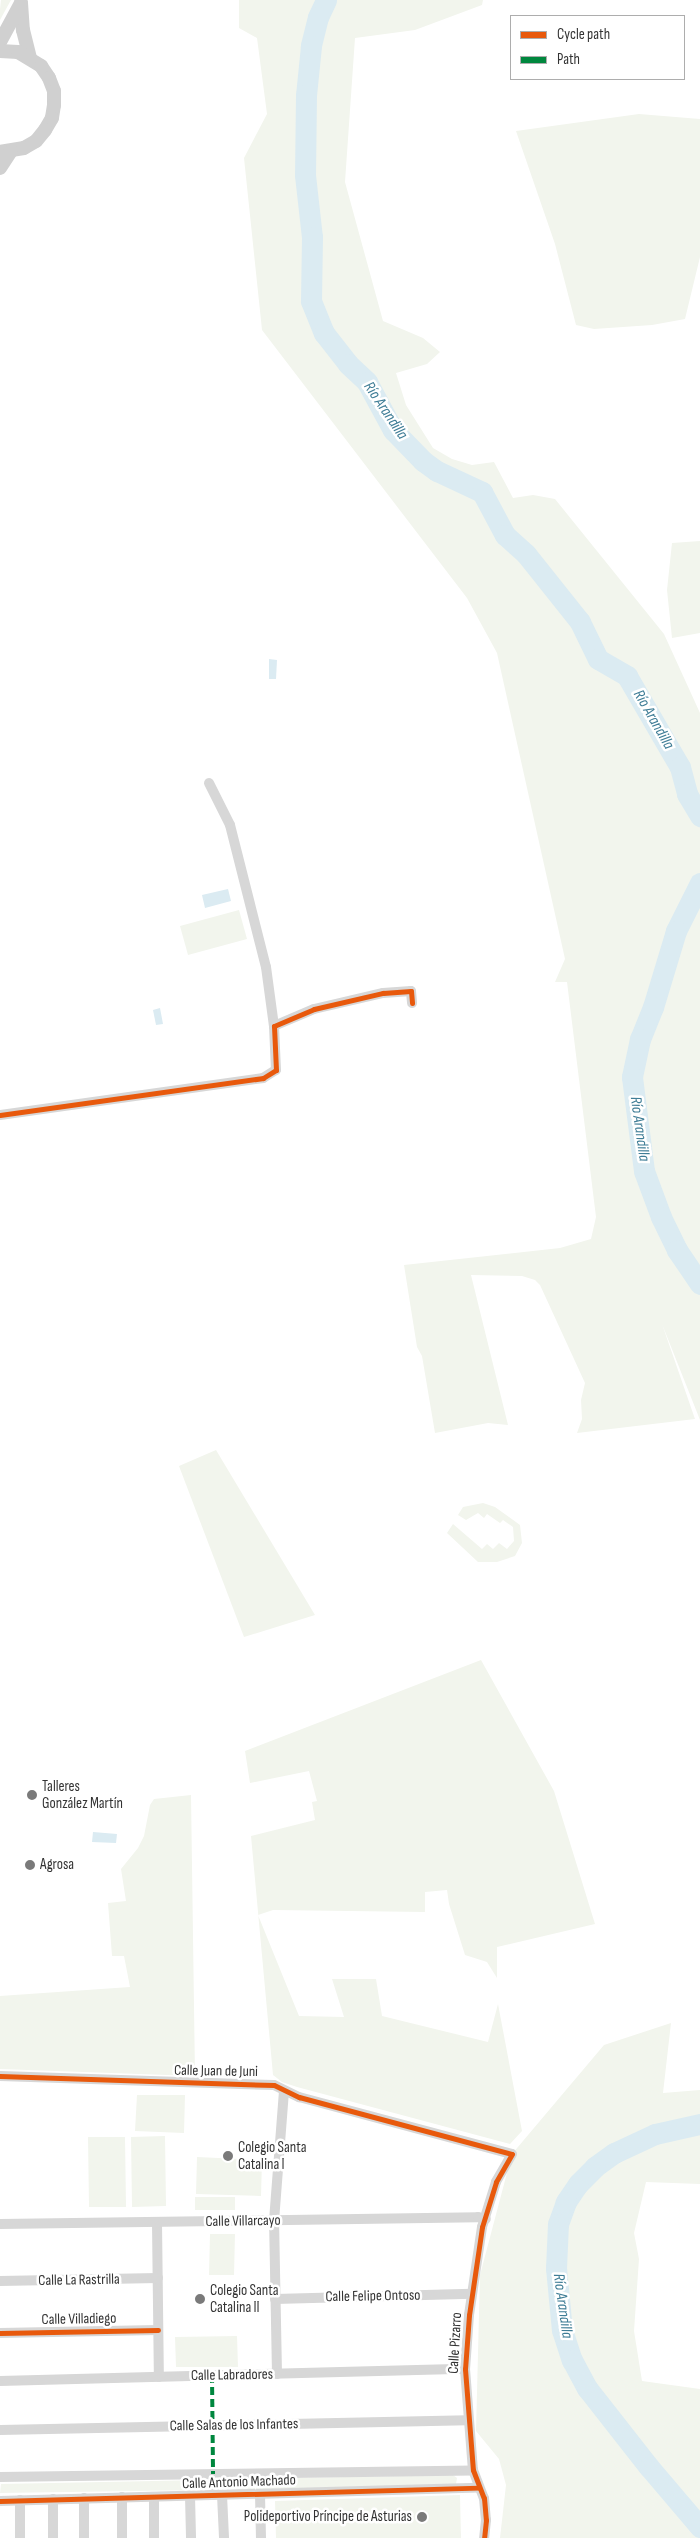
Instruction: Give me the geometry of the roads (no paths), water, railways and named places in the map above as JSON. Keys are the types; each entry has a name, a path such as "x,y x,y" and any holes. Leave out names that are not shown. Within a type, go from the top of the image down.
{"main road":[{"path":"0,42 21,1"},
{"path":"21,1 23,30 30,58"},
{"path":"0,51 18,52 41,66 54,91 52,118 45,130 36,141 24,148 5,152 0,168"}],"street":[{"path":"0,1115 263,1078 276,1070 274,1026 266,967 230,825 209,783"},
{"path":"274,1026 314,1009 383,993 411,991 412,1003"},
{"name":"Calle Juan de Juni","path":"0,2076 274,2085 284,2091 512,2154"},
{"path":"277,2374 274,2221 284,2091"},
{"name":"Calle Pizarro","path":"484,2538 485,2506 473,2470 467,2420 465,2369 472,2294 486,2219 496,2182 512,2154"},
{"name":"Calle Villarcayo","path":"0,2224 478,2217 486,2219"},
{"path":"157,2223 158,2377"},
{"name":"Calle La Rastrilla","path":"0,2281 158,2278"},
{"name":"Calle Felipe Ontoso","path":"275,2299 472,2294"},
{"name":"Calle Villadiego","path":"0,2333 158,2330"},
{"name":"Calle Labradores","path":"0,2381 465,2369"},
{"name":"Calle Salas de los Infantes","path":"0,2430 467,2420"},
{"name":"Calle Antonio Machado","path":"0,2478 473,2470"},
{"path":"213,2474 224,2538"},
{"name":"Calle Antonio Machado","path":"0,2500 479,2488"},
{"path":"260,2494 261,2538"},
{"path":"154,2496 154,2538"},
{"path":"190,2496 191,2538"},
{"path":"122,2497 122,2538"},
{"path":"84,2498 84,2538"},
{"path":"53,2499 54,2538"},
{"path":"20,2500 20,2538"}],"waterway":[{"name":"Río Arandilla","path":"326,0 318,17 311,46 306,95 305,175 312,237 311,301 324,333 348,364 367,382 393,430 423,461 437,471 482,492 505,535 526,554 580,622 598,659 627,676 680,767 687,794 700,816"},
{"name":"Río Arandilla","path":"700,883 676,931 653,1007 640,1039 632,1077 644,1171 661,1217 677,1250 700,1284"},
{"name":"Río Arandilla","path":"700,2124 655,2134 614,2153 595,2167 578,2184 566,2202 558,2224 556,2268 562,2330 572,2360 587,2388 649,2467 700,2527"}],"place":[{"name":"Talleres González Martín","path":"32,1795"},
{"name":"Agrosa","path":"30,1865"},
{"name":"Colegio Santa Catalina I","path":"228,2156"},
{"name":"Colegio Santa Catalina II","path":"200,2299"},
{"name":"Polideportivo Príncipe de Asturias","path":"422,2517"}]}
